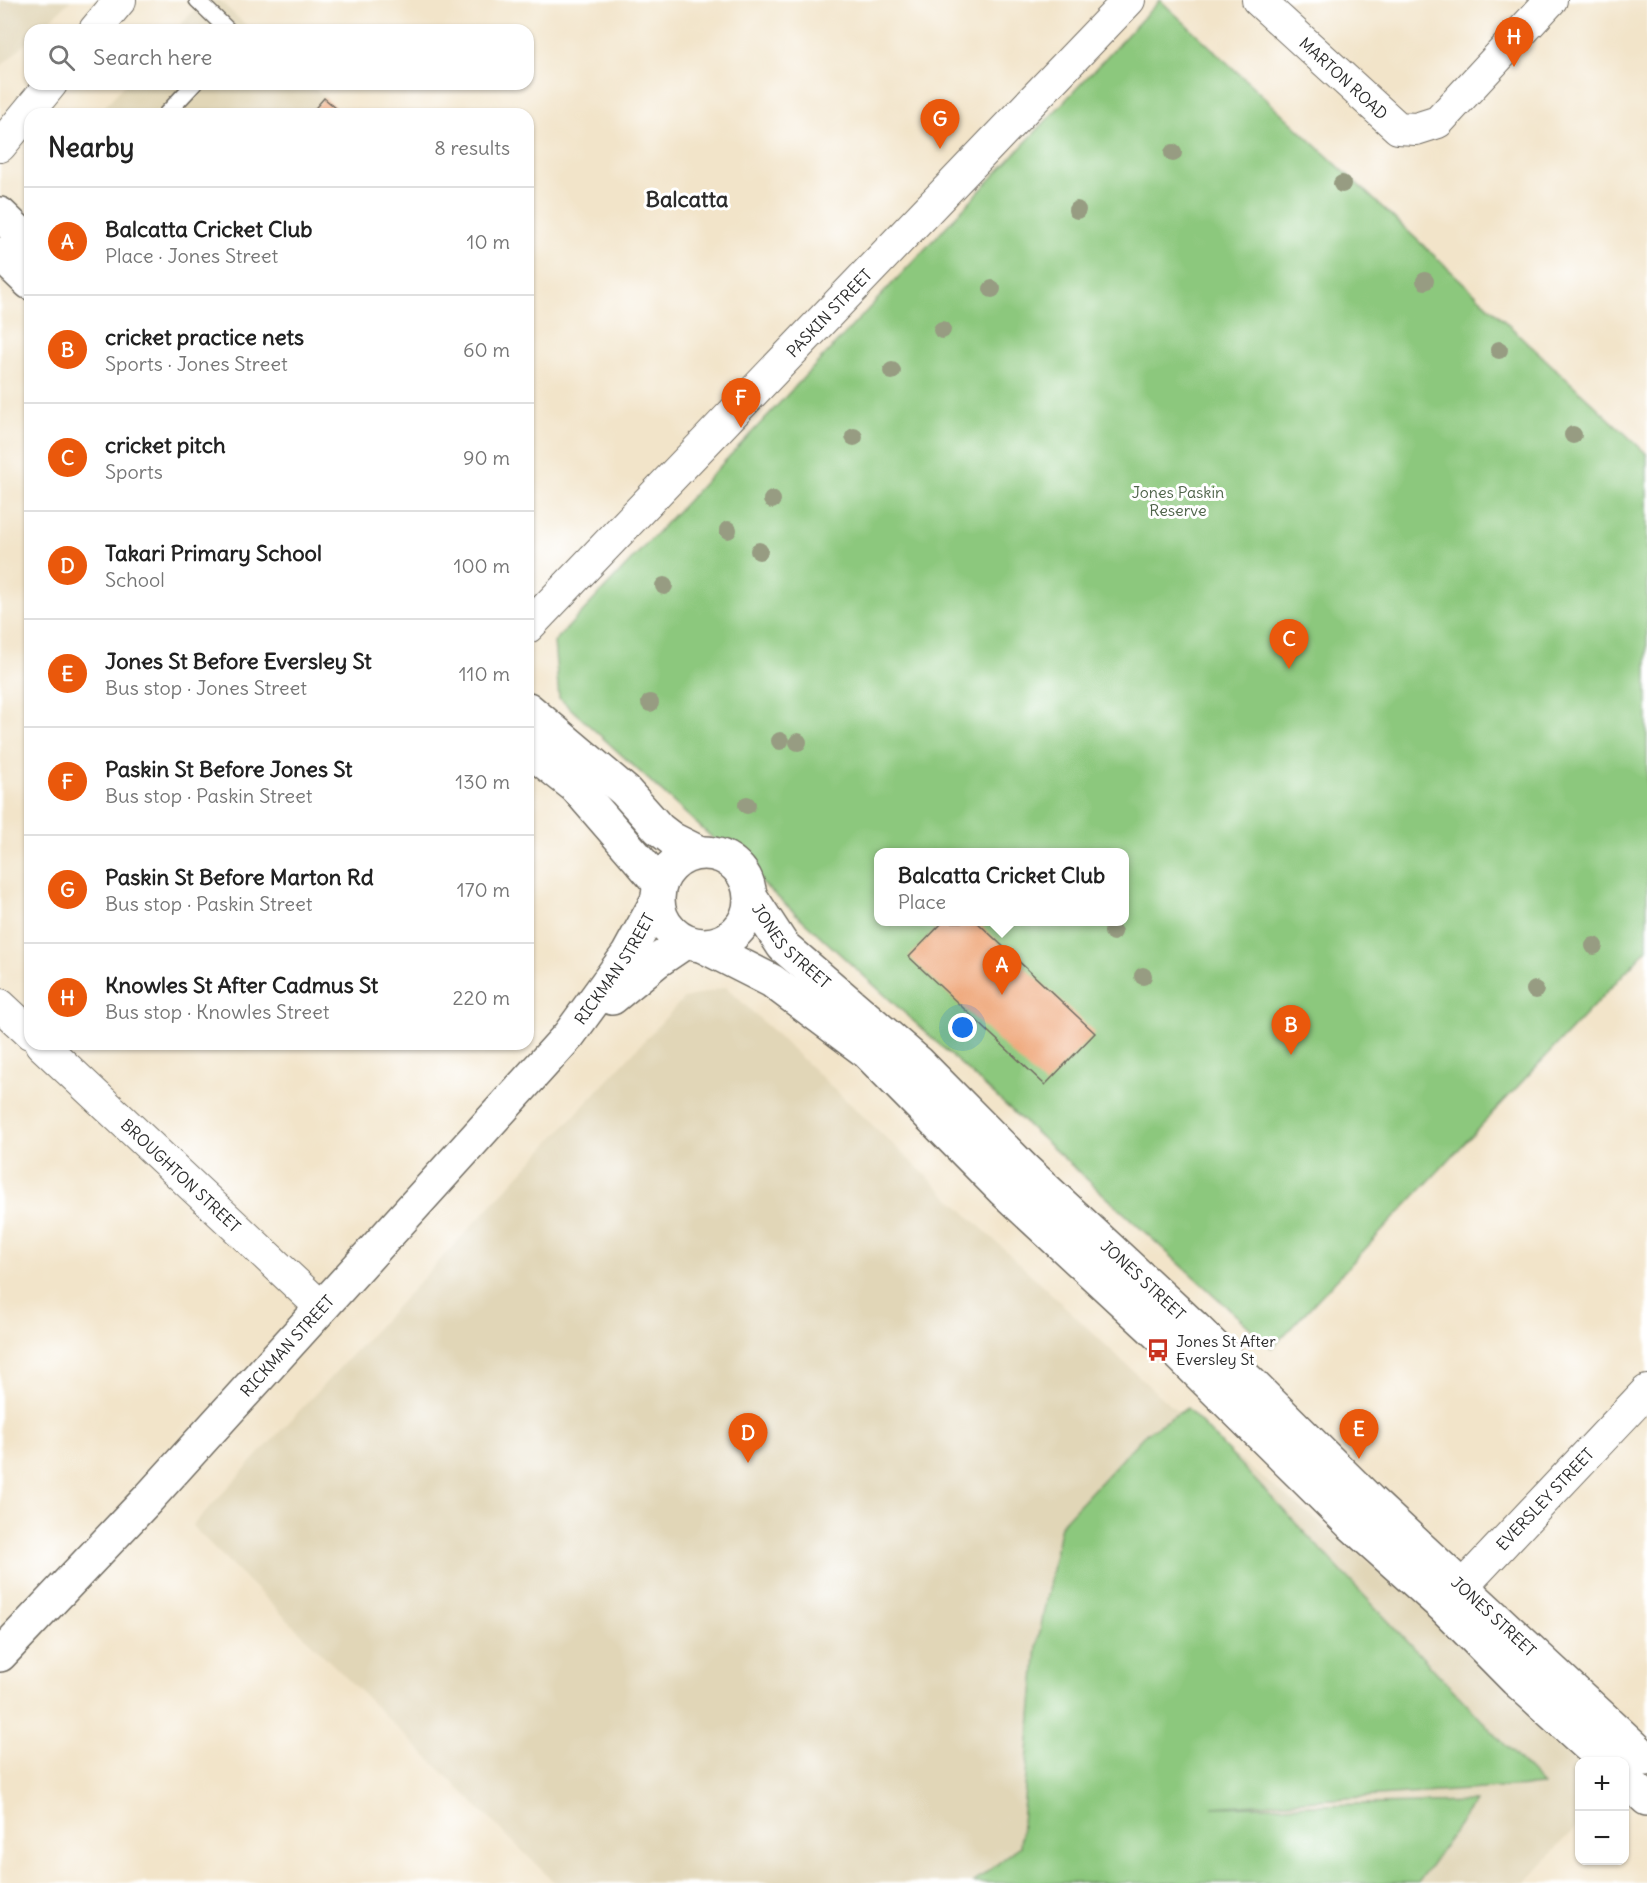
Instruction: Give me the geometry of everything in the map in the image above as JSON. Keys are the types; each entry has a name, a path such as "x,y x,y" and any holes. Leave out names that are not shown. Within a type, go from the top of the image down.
{"street":[{"path":"100,24 120,0"},
{"name":"PASKIN STREET","path":"534,621 1129,0"},
{"name":"MARTON ROAD","path":"1258,0 1398,128 1416,129 1438,122 1551,0"},
{"path":"31,108 46,90"},
{"path":"0,146 24,117"},
{"path":"0,214 24,237"},
{"path":"0,254 24,277"},
{"path":"534,714 625,791 659,829 672,839 698,852 716,854 732,861 748,883 751,897 748,912 737,931 718,943 694,944 671,932 661,918 658,893 668,869 682,858 698,852"},
{"path":"534,754 576,787 658,893"},
{"name":"RICKMAN STREET","path":"0,1655 148,1499 569,1035 628,954 658,893"},
{"name":"JONES STREET","path":"751,897 783,945 920,1063 1024,1169 1186,1320 1453,1598 1516,1680 1602,1757"},
{"name":"RICKMAN STREET","path":"569,1035 657,961 694,944"},
{"name":"JONES STREET","path":"694,944 772,981 867,1052 1003,1190 1174,1349 1350,1523 1453,1598 1647,1759"},
{"path":"0,1005 24,1027"},
{"name":"BROUGHTON STREET","path":"47,1050 321,1307"},
{"name":"EVERSLEY STREET","path":"1453,1598 1647,1391"},
{"path":"1629,1784 1647,1800"}],"lane":[{"path":"197,0 222,24"},
{"path":"172,108 188,90"}],"shaded area":[{"path":"0,0 71,0 45,24 24,24 24,45 0,67"},
{"path":"203,0 219,0 245,24 181,24"},
{"path":"120,90 317,90 336,108 103,108"},
{"path":"726,987 1164,1400 1618,1757 1575,1757 1575,1828 1525,1883 555,1883 192,1526 683,999"}],"green space":[{"name":"Jones Paskin Reserve","path":"1160,0 1647,454 1647,949 1272,1348 559,698 554,642"},
{"path":"1187,1408 1543,1785 1212,1807 1475,1802 1418,1883 973,1883 1020,1846 1037,1646 1061,1524 1146,1433"}],"building":[{"path":"324,98 336,108 315,108"},
{"path":"939,926 981,926 1095,1033 1045,1085 909,957"}],"place":[{"name":"Knowles St After Cadmus St","path":"1514,67"},
{"name":"Paskin St Before Marton Rd","path":"940,149"},
{"name":"Paskin St Before Jones St","path":"741,428"},
{"name":"cricket pitch","path":"1289,669"},
{"name":"Balcatta Cricket Club","path":"1002,995"},
{"name":"cricket practice nets","path":"1291,1055"},
{"name":"Jones St After Eversley St","path":"1158,1350"},
{"name":"Jones St Before Eversley St","path":"1359,1459"},
{"name":"Takari Primary School","path":"748,1463"}],"district":[{"name":"Balcatta","path":"687,199"}]}
